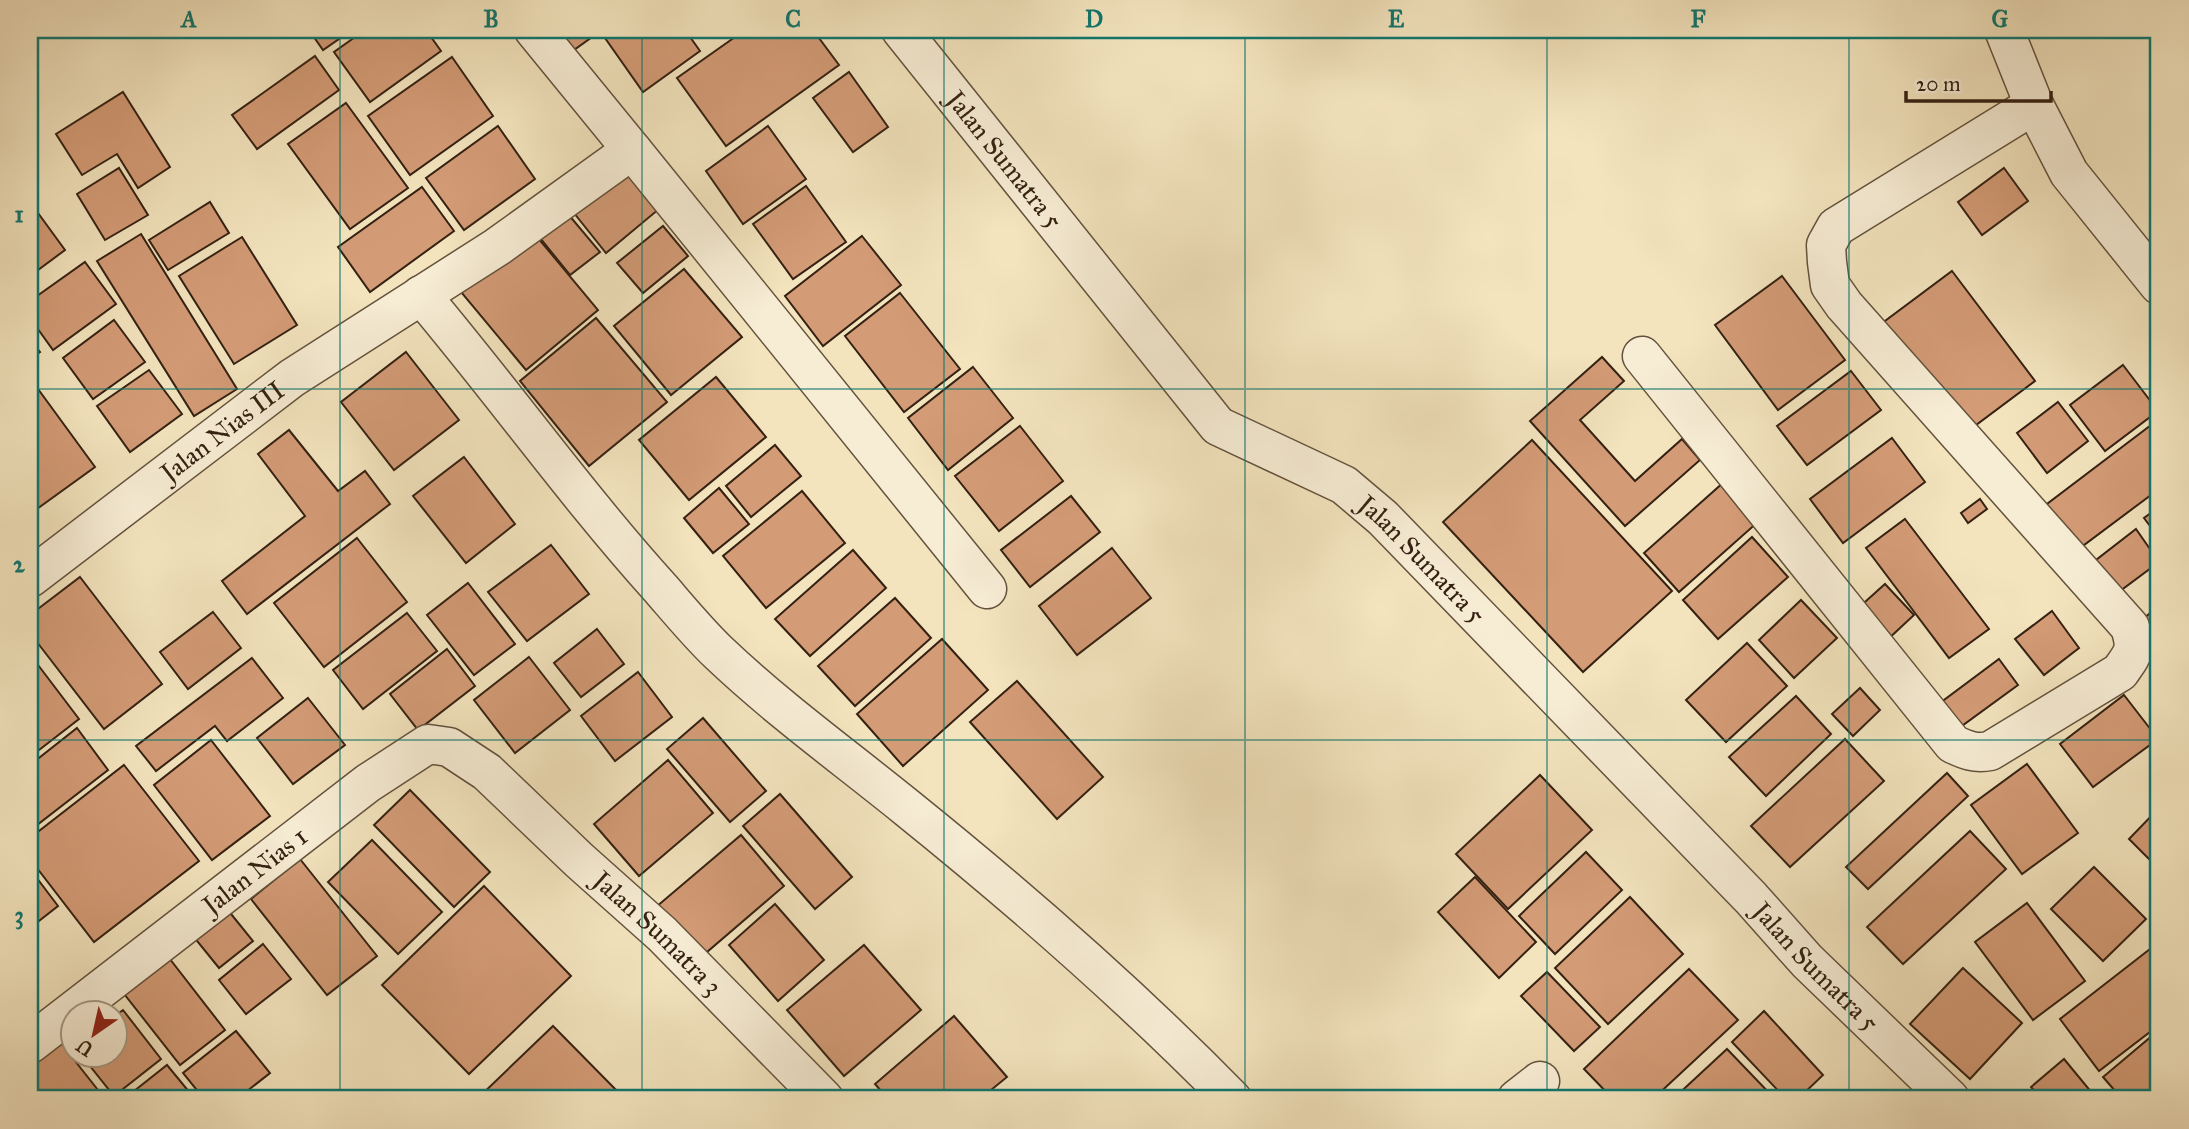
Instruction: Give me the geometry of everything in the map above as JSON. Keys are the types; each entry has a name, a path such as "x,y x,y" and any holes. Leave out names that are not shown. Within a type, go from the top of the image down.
{"street":[{"path":"534,30 987,589"},
{"name":"Jalan Sumatra 5","path":"901,30 1218,426 1344,485 1383,518 1751,898 1807,961 1950,1099"},
{"path":"2004,30 2034,105 2069,173 2159,285"},
{"path":"1642,356 1953,744 1979,753 1990,751 2120,671 2131,657 2135,644 2130,627 1844,305 1830,285 1826,245 1836,227 2034,105"},
{"name":"Jalan Nias III","path":"30,578 292,378 497,247 632,150"},
{"path":"421,295 476,360 621,545 716,650 775,704 1012,894 1184,1050 1232,1099"},
{"name":"Jalan Nias 1","path":"30,1044 368,783 411,753 428,744 449,747 487,772"},
{"name":"Jalan Sumatra 3","path":"487,772 662,934 824,1099"}],"building":[{"path":"309,30 352,30 323,50"},
{"path":"365,30 426,30 441,51 370,102 334,52"},
{"path":"555,30 602,30 571,52"},
{"path":"616,30 685,30 700,51 643,92 605,38"},
{"path":"745,30 813,30 839,65 726,146 677,78"},
{"path":"315,56 339,90 257,149 232,115"},
{"path":"452,57 493,116 410,175 368,116"},
{"path":"849,72 888,127 853,152 813,98"},
{"path":"123,92 170,167 138,188 117,154 82,175 56,134"},
{"path":"346,103 408,188 350,229 288,144"},
{"path":"498,126 535,179 464,230 426,178"},
{"path":"768,126 806,179 743,224 706,171"},
{"path":"119,168 148,215 105,240 77,194"},
{"path":"2004,168 2028,201 1982,235 1958,202"},
{"path":"626,170 659,209 606,253 574,213"},
{"path":"806,186 846,242 793,279 753,224"},
{"path":"422,187 454,231 370,292 338,247"},
{"path":"30,202 65,250 30,276"},
{"path":"210,202 229,233 168,270 149,240"},
{"path":"568,214 600,252 570,275 540,238"},
{"path":"663,226 688,256 643,293 617,263"},
{"path":"533,232 598,310 526,370 461,292"},
{"path":"141,234 237,389 194,416 97,261"},
{"path":"862,236 901,285 823,346 785,296"},
{"path":"242,237 297,325 234,364 179,276"},
{"path":"85,262 116,304 53,350 30,318 30,301"},
{"path":"684,269 742,337 671,395 614,326"},
{"path":"1952,271 2035,381 1964,434 1881,324"},
{"path":"1782,276 1845,360 1778,410 1715,325"},
{"path":"900,293 960,369 904,412 845,336"},
{"path":"596,318 667,402 589,466 520,381"},
{"path":"114,320 145,362 93,399 63,358"},
{"path":"30,339 40,352 30,359"},
{"path":"406,352 459,420 394,470 341,402"},
{"path":"1602,357 1624,381 1580,420 1635,481 1682,439 1700,460 1625,526 1530,421"},
{"path":"2123,365 2158,411 2105,451 2070,405"},
{"path":"973,367 1013,418 948,470 908,418"},
{"path":"149,370 182,414 130,452 97,406"},
{"path":"1851,371 1881,410 1807,465 1777,426"},
{"path":"716,377 766,437 689,500 639,440"},
{"path":"30,378 95,467 30,514"},
{"path":"2058,402 2088,441 2047,473 2017,433"},
{"path":"2159,419 2159,489 2076,551 2043,507"},
{"path":"1020,426 1063,481 999,531 955,476"},
{"path":"289,430 338,491 365,471 390,504 247,614 222,581 305,516 258,454"},
{"path":"1892,438 1925,482 1843,543 1810,499"},
{"path":"1532,440 1672,591 1583,672 1443,522"},
{"path":"775,445 801,476 751,517 726,486"},
{"path":"464,457 515,524 466,563 413,496"},
{"path":"1724,482 1759,521 1679,592 1644,553"},
{"path":"719,488 749,524 713,553 684,518"},
{"path":"802,491 845,543 766,608 723,556"},
{"path":"1071,496 1100,532 1030,587 1001,550"},
{"path":"1980,499 1987,509 1968,523 1961,513"},
{"path":"2159,507 2159,538 2144,518"},
{"path":"1905,519 1989,629 1949,658 1866,548"},
{"path":"2136,529 2159,562 2120,591 2096,560"},
{"path":"1752,537 1788,577 1718,639 1683,600"},
{"path":"357,538 407,602 324,667 274,603"},
{"path":"551,545 589,594 527,641 488,592"},
{"path":"1112,548 1151,598 1077,655 1039,606"},
{"path":"853,550 886,588 810,656 775,619"},
{"path":"80,577 162,684 104,729 30,633 30,615"},
{"path":"468,583 515,644 474,675 427,615"},
{"path":"1885,584 1914,615 1886,641 1856,610"},
{"path":"895,598 931,638 855,706 818,666"},
{"path":"1801,600 1837,638 1794,678 1759,640"},
{"path":"2159,606 2159,632 2151,638 2139,622"},
{"path":"2052,611 2079,648 2044,675 2015,639"},
{"path":"213,612 241,648 188,689 160,652"},
{"path":"407,613 437,651 363,709 333,670"},
{"path":"597,629 624,664 581,697 554,663"},
{"path":"942,639 988,690 903,766 857,714"},
{"path":"1747,643 1787,686 1726,742 1686,700"},
{"path":"447,649 475,686 418,730 390,694"},
{"path":"32,657 79,719 30,757 30,658"},
{"path":"529,657 570,710 515,753 474,700"},
{"path":"252,658 283,698 227,741 215,726 156,771 136,746"},
{"path":"1999,659 2018,685 1959,728 1940,703"},
{"path":"638,672 672,717 615,761 581,716"},
{"path":"1017,681 1103,777 1057,819 970,722"},
{"path":"1860,688 1880,710 1853,736 1832,714"},
{"path":"2124,695 2158,739 2093,787 2060,744"},
{"path":"1796,696 1831,734 1766,796 1729,757"},
{"path":"308,698 345,745 293,784 257,738"},
{"path":"703,718 766,791 730,822 667,749"},
{"path":"77,728 108,770 37,825 30,816 30,765"},
{"path":"1845,739 1884,781 1790,867 1751,826"},
{"path":"211,740 270,816 212,860 154,785"},
{"path":"668,760 713,813 639,876 594,824"},
{"path":"2027,764 2078,833 2022,874 1971,805"},
{"path":"124,765 199,861 94,942 30,859 30,838"},
{"path":"1947,773 1968,796 1868,889 1846,867"},
{"path":"1540,775 1592,830 1508,909 1456,854"},
{"path":"410,790 490,872 454,907 374,825"},
{"path":"780,794 852,877 815,909 743,826"},
{"path":"2159,808 2159,869 2129,839"},
{"path":"1970,831 2006,869 1903,964 1867,927"},
{"path":"741,835 784,886 700,958 656,907"},
{"path":"372,840 442,912 398,954 328,882"},
{"path":"1586,852 1622,890 1555,954 1519,916"},
{"path":"300,859 377,956 327,995 251,899"},
{"path":"2094,867 2146,919 2103,961 2051,909"},
{"path":"30,869 58,906 30,928"},
{"path":"1475,877 1536,942 1499,978 1438,912"},
{"path":"484,886 571,976 469,1074 382,985"},
{"path":"1630,897 1683,954 1608,1024 1555,968"},
{"path":"2027,903 2085,981 2033,1020 1975,942"},
{"path":"775,904 824,960 778,1001 729,945"},
{"path":"227,909 253,941 219,968 193,936"},
{"path":"2159,942 2159,1025 2099,1071 2060,1019"},
{"path":"263,944 291,979 246,1014 219,980"},
{"path":"864,945 921,1010 844,1076 787,1010"},
{"path":"166,954 225,1030 180,1065 121,990"},
{"path":"1963,968 2022,1023 1970,1079 1910,1024"},
{"path":"1689,969 1738,1020 1653,1099 1613,1099 1584,1069"},
{"path":"1547,972 1600,1027 1574,1051 1521,996"},
{"path":"1764,1011 1823,1075 1798,1099 1786,1099 1732,1042"},
{"path":"954,1016 1007,1077 980,1099 888,1099 875,1084"},
{"path":"130,1019 161,1059 114,1096 93,1070 130,1070"},
{"path":"553,1026 625,1099 477,1099"},
{"path":"2159,1030 2159,1099 2122,1099 2103,1077"},
{"path":"236,1031 270,1073 237,1099 204,1099 183,1073"},
{"path":"53,1033 60,1042 60,1070 82,1070 105,1099 30,1099 30,1051"},
{"path":"1727,1049 1775,1099 1673,1099"},
{"path":"2064,1059 2097,1099 2042,1099 2031,1087"},
{"path":"167,1065 195,1099 124,1099"}]}
